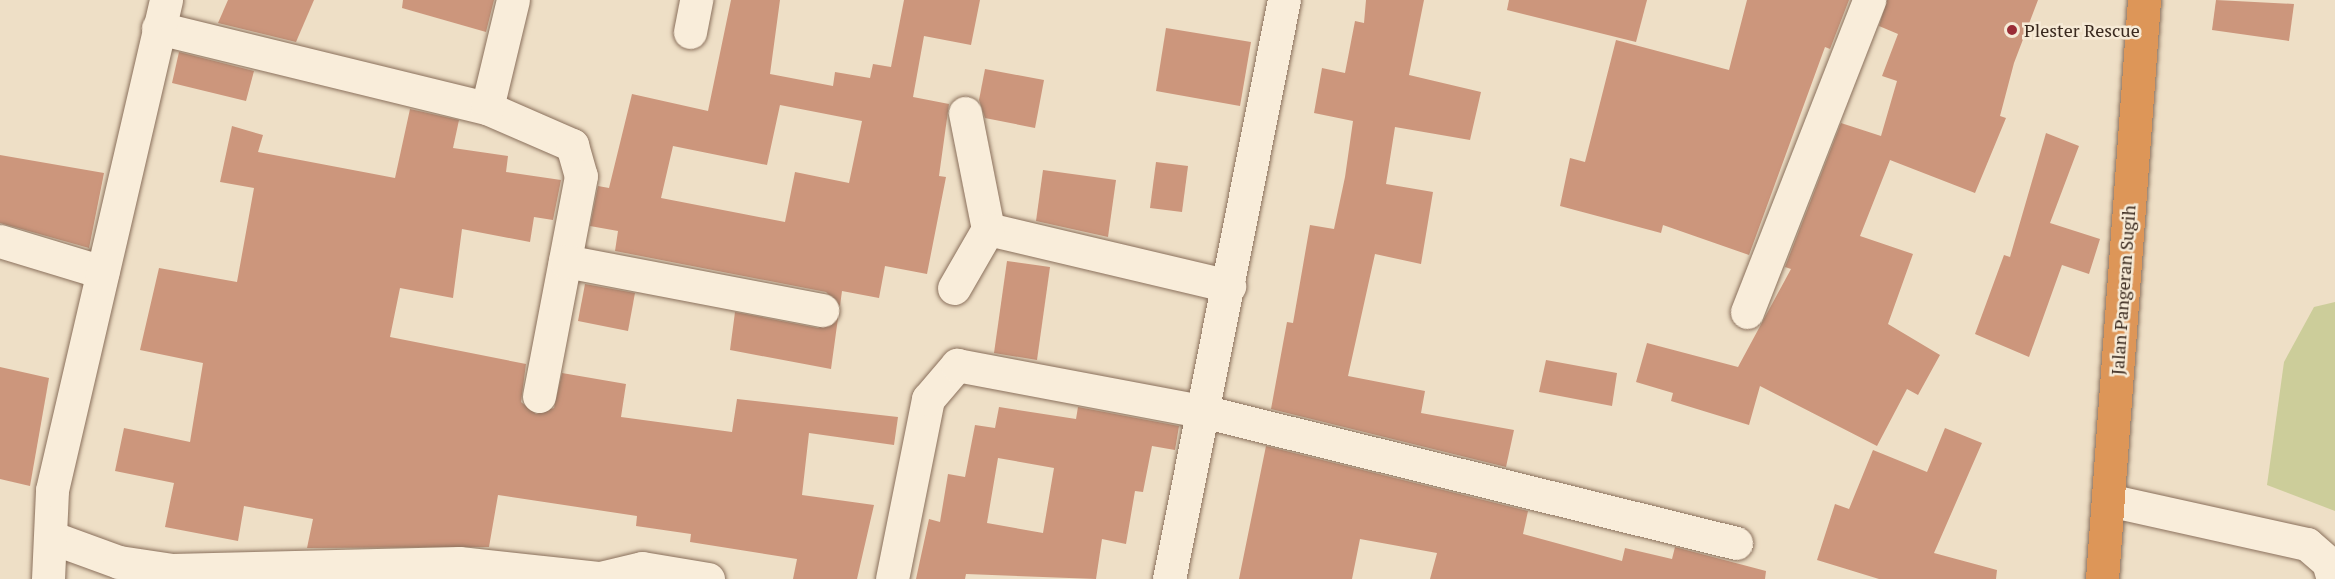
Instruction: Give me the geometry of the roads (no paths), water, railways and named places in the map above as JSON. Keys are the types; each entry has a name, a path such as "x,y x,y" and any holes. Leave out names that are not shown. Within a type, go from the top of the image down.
{"highway":[{"name":"Jalan Pangeran Sugih","path":"2102,579 2144,0"}],"street":[{"path":"487,108 513,0"},
{"path":"690,32 696,0"},
{"path":"1169,579 1206,412 1284,0"},
{"path":"1747,312 1869,0"},
{"path":"48,579 53,538 52,490 162,14 487,108 553,133 578,154 581,176 539,396"},
{"path":"954,288 988,229 965,113"},
{"path":"988,229 1229,286"},
{"path":"0,241 102,272"},
{"path":"565,261 822,310"},
{"path":"892,579 928,399 957,365 1206,412 1736,543"},
{"path":"2108,500 2307,544 2328,562 2332,579"},
{"path":"53,538 119,562 172,570 485,572 600,578 642,568 708,579"}],"place":[{"name":"Plester Rescue","path":"2012,30"}]}
